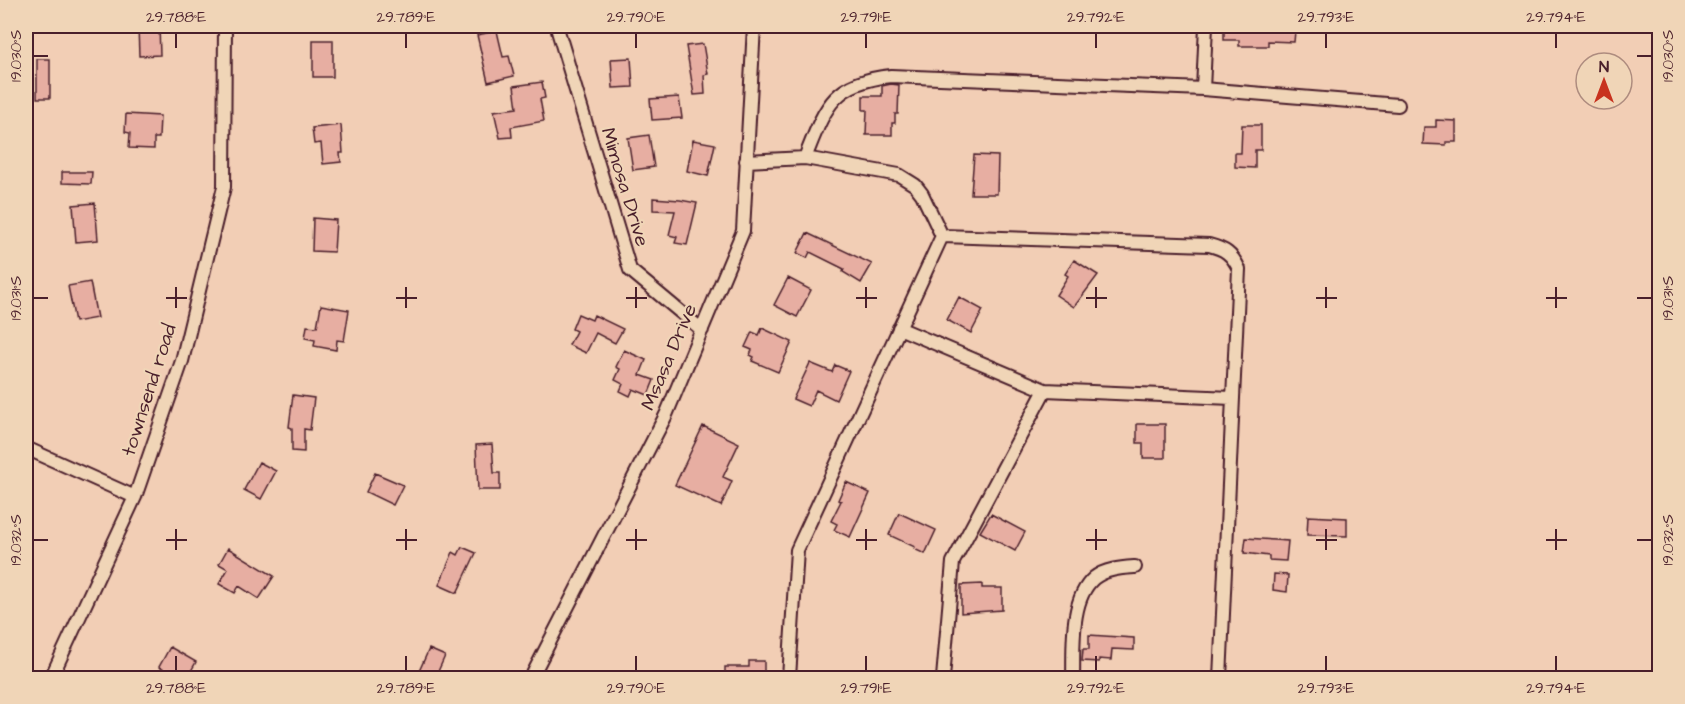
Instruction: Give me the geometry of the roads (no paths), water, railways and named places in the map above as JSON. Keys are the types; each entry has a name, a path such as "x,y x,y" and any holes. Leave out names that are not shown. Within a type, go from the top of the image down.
{"street":[{"name":"townsend road","path":"51,678 135,497 182,361 224,187 225,26"},
{"name":"Mimosa Drive","path":"558,26 630,270 702,330"},
{"name":"Msasa Drive","path":"531,678 666,415 743,231 754,26"},
{"path":"1203,89 1206,26"},
{"path":"805,158 818,125 836,96 853,84 891,76 1203,89 1398,105"},
{"path":"746,161 805,158 907,178 922,194 942,236"},
{"path":"789,678 797,550 942,236"},
{"path":"942,236 1209,245 1223,248 1233,256 1239,269 1220,678"},
{"path":"899,328 1045,390 1232,398"},
{"path":"943,678 953,562 1045,390"},
{"path":"26,448 135,497"},
{"path":"1073,678 1075,620 1078,605 1085,590 1094,578 1107,571 1134,567"}]}
